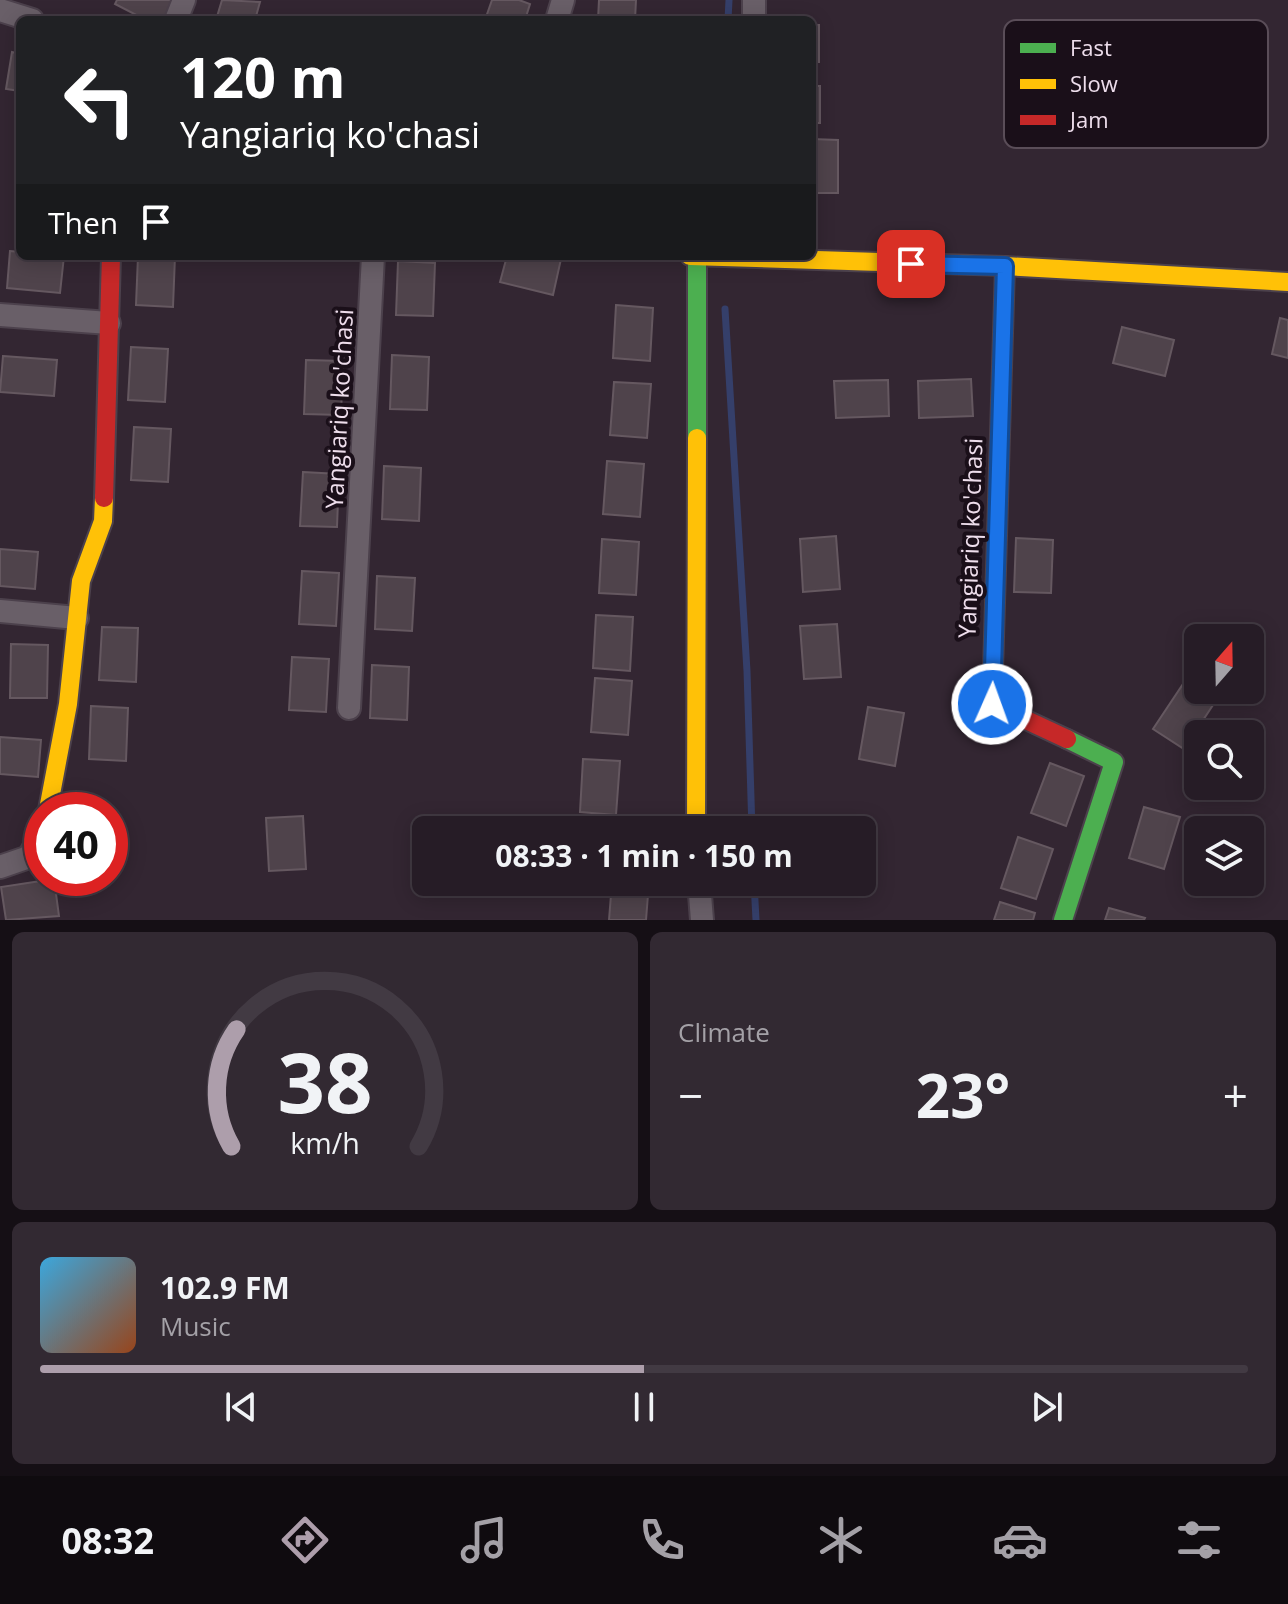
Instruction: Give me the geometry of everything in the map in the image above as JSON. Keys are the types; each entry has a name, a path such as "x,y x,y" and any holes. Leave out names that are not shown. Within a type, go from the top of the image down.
{"street":[{"path":"0,10 19,16"},
{"path":"51,792 70,692 77,618 91,540 103,521 111,260"},
{"name":"Yangiariq ko'chasi","path":"349,708 373,260"},
{"path":"693,260 696,816"},
{"path":"816,260 1005,266 1288,282"},
{"name":"Yangiariq ko'chasi","path":"1005,266 992,704 1114,762 1063,920"},
{"path":"0,315 109,323"},
{"path":"0,611 77,618"},
{"path":"0,867 24,859"},
{"path":"700,896 702,920"}],"building":[{"path":"117,0 176,0 168,16 138,16 115,4"},
{"path":"222,0 260,2 256,16 217,16"},
{"path":"492,0 519,0 530,4 526,16 486,16"},
{"path":"599,0 636,0 635,16 598,16"},
{"path":"816,25 819,25 819,62 816,62"},
{"path":"12,52 16,53 16,90 6,89"},
{"path":"816,86 820,86 820,123 816,123"},
{"path":"816,139 838,140 838,193 816,193"},
{"path":"10,251 16,252 16,260 64,260 60,293 7,288"},
{"path":"138,260 175,260 173,307 136,305"},
{"path":"506,260 561,260 553,295 500,282"},
{"path":"398,261 435,263 433,316 396,315"},
{"path":"616,305 653,308 650,361 613,358"},
{"path":"1280,318 1288,320 1288,358 1272,354"},
{"path":"1122,327 1174,340 1165,376 1113,363"},
{"path":"131,347 168,349 165,402 128,400"},
{"path":"392,355 429,357 427,410 390,409"},
{"path":"3,356 57,360 54,396 0,392"},
{"path":"306,360 343,361 341,415 304,414"},
{"path":"971,379 973,416 919,418 918,381"},
{"path":"888,380 889,416 836,418 834,381"},
{"path":"614,382 651,384 647,438 610,435"},
{"path":"134,427 171,429 168,482 131,480"},
{"path":"607,461 644,464 640,517 603,514"},
{"path":"384,466 421,468 419,521 382,519"},
{"path":"303,472 339,474 337,527 300,526"},
{"path":"836,536 840,589 803,592 800,539"},
{"path":"1016,538 1053,540 1051,593 1014,592"},
{"path":"602,539 639,542 636,595 599,593"},
{"path":"0,549 38,552 35,589 0,586"},
{"path":"302,571 339,573 336,626 299,624"},
{"path":"377,576 415,578 412,631 375,629"},
{"path":"596,615 633,617 630,671 593,668"},
{"path":"837,624 841,677 804,679 800,626"},
{"path":"102,627 138,628 136,682 99,680"},
{"path":"11,644 48,645 47,698 10,698"},
{"path":"292,657 329,659 326,712 289,710"},
{"path":"372,665 409,667 407,720 370,718"},
{"path":"595,678 632,681 628,735 591,732"},
{"path":"1183,684 1184,704 1213,705 1203,720 1184,720 1184,749 1153,729"},
{"path":"91,706 128,708 126,761 89,759"},
{"path":"868,707 904,713 895,766 859,759"},
{"path":"0,737 41,740 38,777 0,774"},
{"path":"583,759 620,761 616,815 580,812"},
{"path":"1050,763 1084,776 1066,826 1031,813"},
{"path":"1144,807 1180,817 1164,869 1129,858"},
{"path":"303,816 306,869 269,871 266,818"},
{"path":"1018,837 1053,849 1036,899 1001,888"},
{"path":"24,884 24,896 56,896 59,916 6,920 1,887"},
{"path":"611,896 648,896 646,920 609,920"},
{"path":"1000,902 1035,913 1033,920 994,920"},
{"path":"1109,908 1145,918 1105,920"}],"waterway":[{"path":"728,16 729,0"},
{"path":"725,309 747,671 752,816"},
{"path":"755,896 756,920"}],"traffic: fast":[{"path":"697,260 697,438"},
{"path":"1063,920 1114,762 1067,739"}],"traffic: slow":[{"path":"816,260 1005,266 1288,282"},
{"path":"696,816 697,438"},
{"path":"51,792 68,704 81,581 103,521 104,498"}],"traffic: jam":[{"path":"104,498 111,260"},
{"path":"1005,266 992,704 1067,739"}],"route":[{"path":"911,264 1005,266 992,704"}]}
